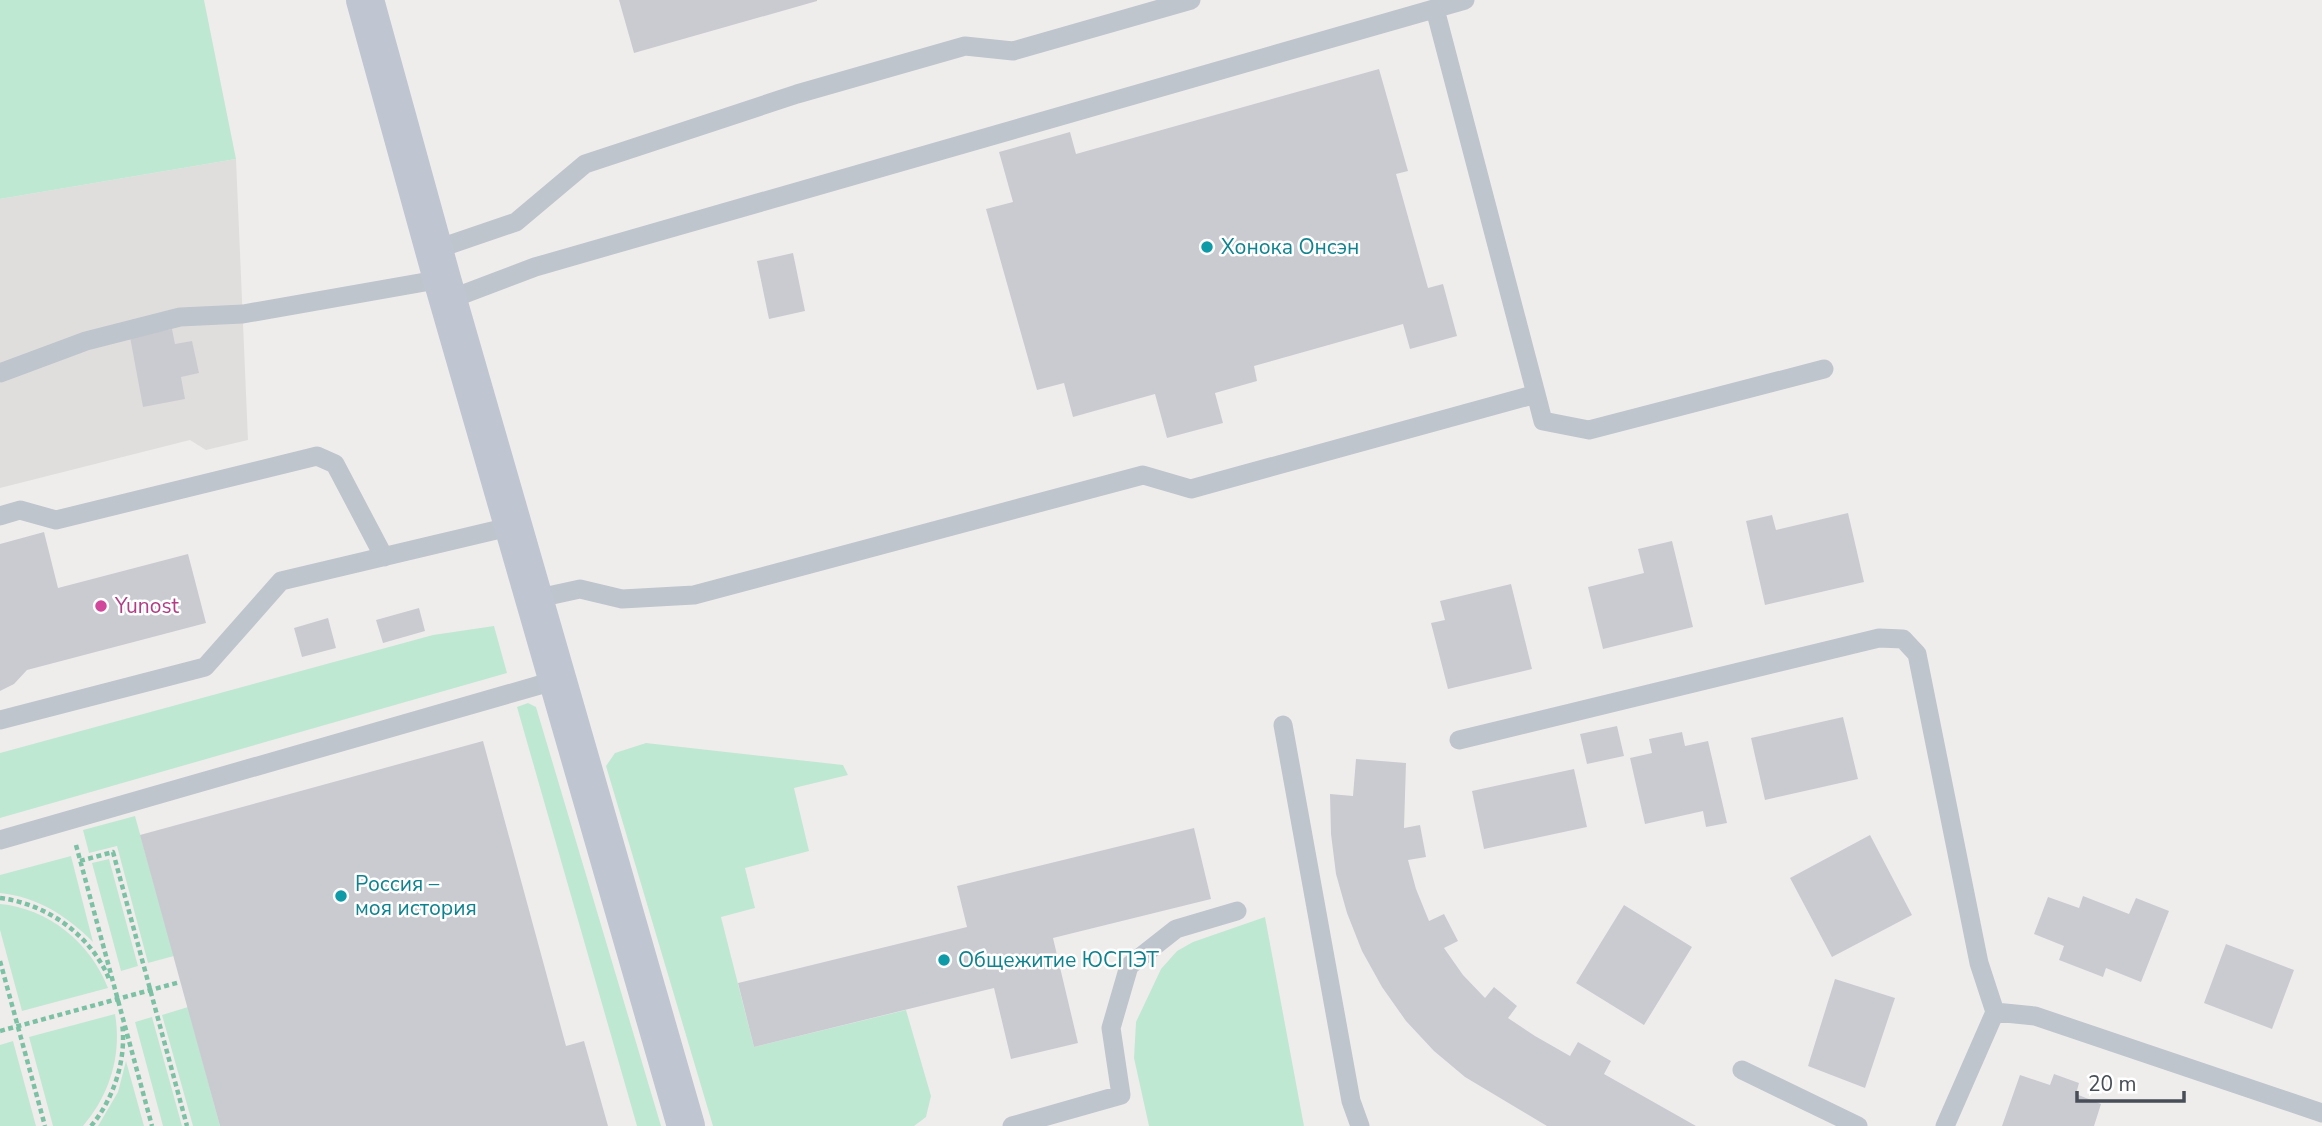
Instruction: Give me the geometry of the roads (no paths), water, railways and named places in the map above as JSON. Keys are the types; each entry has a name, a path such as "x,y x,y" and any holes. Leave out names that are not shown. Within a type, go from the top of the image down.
{"street":[{"path":"365,0 441,276 686,1126"}],"lane":[{"path":"441,276 516,222 585,164 783,98 965,46 1013,51 1191,0"},
{"path":"0,373 86,341 180,317 243,314 441,276 536,267 1465,0"},
{"path":"1435,9 1543,421 1589,430 1824,369"},
{"path":"534,599 580,589 622,600 694,595 1143,475 1191,489 1536,394"},
{"path":"0,516 20,510 56,520 317,456 335,464 384,557"},
{"path":"0,720 205,667 281,581 513,526"},
{"path":"1459,740 1879,638 1903,639 1917,654 1979,963 1994,1012 1945,1126"},
{"path":"0,840 557,680"},
{"path":"1283,725 1351,1101 1360,1126"},
{"path":"1012,1126 1121,1096 1111,1028 1129,966 1176,929 1237,911"},
{"path":"1994,1012 2035,1016 2322,1113"},
{"path":"1742,1070 1858,1126"}],"place":[{"name":"Хонока Онсэн","path":"1207,247"},
{"name":"Yunost","path":"101,606"},
{"name":"Россия – моя история","path":"341,896"},
{"name":"Общежитие ЮСПЭТ","path":"944,960"}]}
